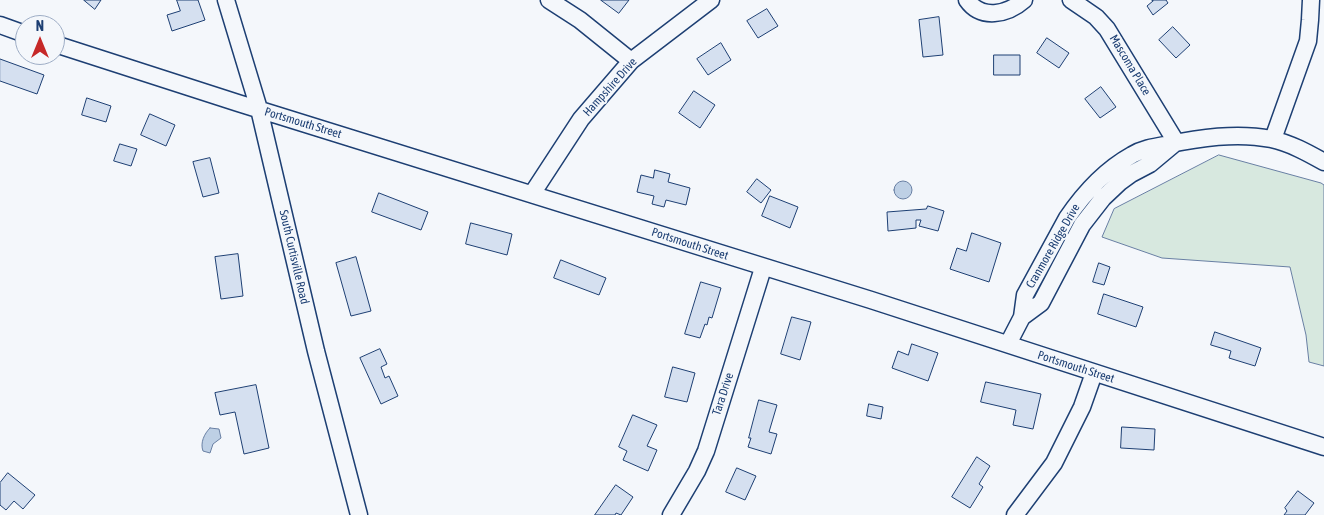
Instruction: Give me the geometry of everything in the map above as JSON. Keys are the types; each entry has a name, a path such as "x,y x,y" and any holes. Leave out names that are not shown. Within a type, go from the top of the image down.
{"street":[{"name":"South Curtisville Road","path":"226,0 259,109 316,351 359,515"},
{"path":"549,0 580,20 631,61"},
{"name":"Hampshire Drive","path":"532,194 581,119 631,61 711,0"},
{"path":"967,0 974,8 982,12 991,13 1010,10 1024,0"},
{"name":"Mascoma Place","path":"1070,0 1096,18 1107,29 1176,142"},
{"path":"1273,140 1308,42 1311,0"},
{"path":"0,26 15,31"},
{"name":"Portsmouth Street","path":"65,47 680,240 763,268 871,300 1324,447"},
{"path":"1176,142 1221,137 1254,137 1273,140 1324,162"},
{"name":"Cranmore Ridge Drive","path":"1008,344 1022,317 1041,303 1082,225 1102,198 1116,185 1150,164 1176,142"},
{"name":"Tara Drive","path":"671,515 697,471 706,451 763,268"},
{"path":"1015,515 1054,463 1082,407 1094,373"}],"shaded area":[{"path":"1219,155 1324,185 1324,366 1309,362 1306,335 1290,267 1162,258 1102,237 1114,209"}],"water":[{"path":"899,181 907,181 912,186 910,197 899,199 894,194 894,186"},
{"path":"210,428 219,429 221,438 213,444 210,453 203,451 202,442"}],"building":[{"path":"84,0 101,0 95,9"},
{"path":"177,0 198,0 205,20 172,31 167,15 180,11"},
{"path":"601,0 629,0 619,13"},
{"path":"1152,0 1166,0 1168,3 1153,15 1147,6"},
{"path":"767,9 778,26 758,38 747,21"},
{"path":"939,17 943,55 923,57 919,20"},
{"path":"1173,27 1190,45 1176,58 1159,40"},
{"path":"1047,38 1069,53 1059,68 1037,53"},
{"path":"721,43 731,60 708,75 697,59"},
{"path":"994,55 1020,55 1020,75 994,75"},
{"path":"0,59 44,75 37,94 0,81"},
{"path":"1101,87 1116,107 1100,118 1085,99"},
{"path":"694,91 715,105 700,128 679,113"},
{"path":"87,98 111,106 106,122 82,115"},
{"path":"150,114 175,125 166,146 141,135"},
{"path":"120,144 137,149 131,166 114,161"},
{"path":"210,158 219,193 203,197 193,162"},
{"path":"655,170 670,174 668,182 690,188 686,205 666,200 664,207 652,204 654,196 637,192 641,175 653,178"},
{"path":"757,179 771,190 761,203 747,192"},
{"path":"379,193 428,212 421,230 372,212"},
{"path":"770,196 798,207 790,228 762,216"},
{"path":"928,206 944,211 938,231 919,226 921,220 916,220 916,228 888,231 887,212 926,209"},
{"path":"471,223 512,234 507,255 466,244"},
{"path":"972,233 1001,243 989,282 950,269 957,248 966,251"},
{"path":"238,254 243,296 221,299 215,257"},
{"path":"356,257 371,311 351,316 336,263"},
{"path":"561,260 606,278 599,295 554,278"},
{"path":"1099,263 1110,267 1104,285 1093,282"},
{"path":"701,282 721,288 712,318 709,317 700,338 685,334"},
{"path":"1104,294 1143,307 1136,327 1098,314"},
{"path":"792,317 811,322 800,360 781,354"},
{"path":"1215,332 1261,348 1255,366 1229,358 1231,351 1211,345"},
{"path":"912,344 938,353 928,381 892,368 898,351 908,355"},
{"path":"380,349 387,364 381,367 385,378 389,376 398,396 381,404 360,358"},
{"path":"673,367 695,373 687,402 665,397"},
{"path":"986,382 1041,394 1033,429 1013,425 1016,410 981,402"},
{"path":"256,385 269,448 244,454 235,412 220,415 215,393"},
{"path":"759,400 777,405 769,432 777,434 771,454 748,447"},
{"path":"869,404 883,407 881,419 867,416"},
{"path":"633,415 657,425 647,446 657,450 648,471 623,460 627,451 619,447"},
{"path":"1122,427 1155,429 1154,450 1121,448"},
{"path":"977,457 990,466 979,484 983,487 970,508 952,497"},
{"path":"737,468 756,476 745,500 726,492"},
{"path":"8,473 35,495 23,509 14,501 6,510 0,505 0,483"},
{"path":"616,485 633,497 621,515 616,513 615,515 595,515"},
{"path":"1298,491 1314,503 1305,515 1284,515 1287,511 1285,508"}]}
